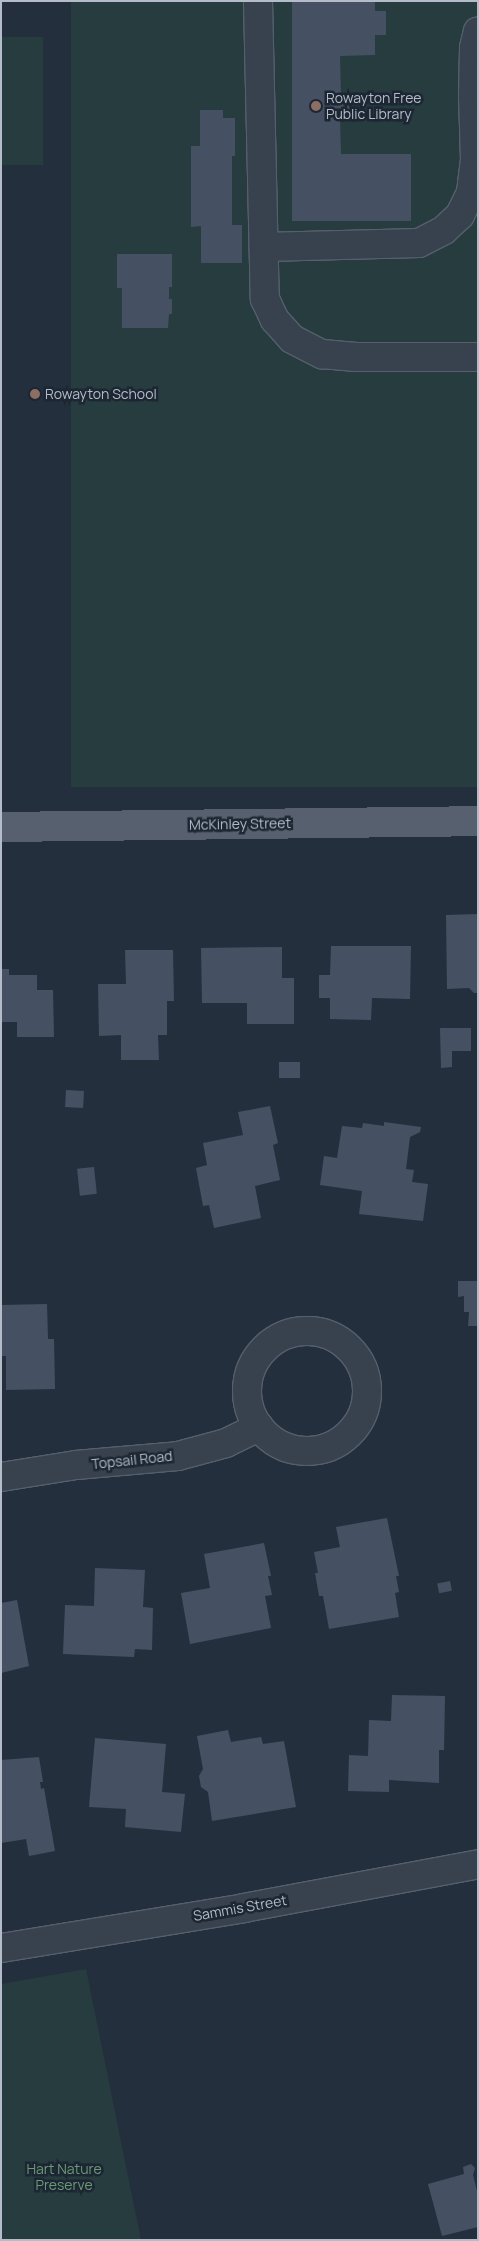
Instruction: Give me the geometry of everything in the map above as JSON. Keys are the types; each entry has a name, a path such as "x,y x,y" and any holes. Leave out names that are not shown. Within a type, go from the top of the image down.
{"main road":[{"name":"McKinley Street","path":"1,827 478,821"}],"street":[{"path":"258,1 265,299 275,320 292,340 322,354 356,357 478,357"},
{"path":"264,247 419,243 444,230 460,215 471,192 475,159 474,48 478,31"},
{"path":"307,1330 329,1335 348,1346 361,1364 367,1385 366,1400 365,1407 355,1427 339,1442 318,1450 296,1450 275,1442 259,1427 249,1408 247,1385 253,1364 266,1346 285,1334 307,1330"},
{"name":"Topsail Road","path":"1,1477 76,1465 178,1456 226,1443 259,1427"},
{"name":"Sammis Street","path":"1,1948 244,1908 478,1864"}],"green space":[{"path":"71,1 478,1 478,787 71,787"},
{"path":"1,37 43,37 43,165 1,165"},
{"name":"Hart Nature Preserve","path":"86,1969 141,2240 1,2240 1,1984"}],"building":[{"path":"292,1 375,1 375,11 386,11 386,35 375,35 375,55 340,56 341,94 348,97 352,107 349,115 340,118 341,154 411,154 411,221 292,221"},
{"path":"200,110 223,110 223,118 235,118 235,156 232,156 232,225 242,225 242,263 201,263 201,226 191,227 191,146 200,146"},
{"path":"117,254 172,254 172,287 169,287 169,299 172,299 172,314 169,314 168,328 122,328 122,288 117,288"},
{"path":"478,914 478,993 474,993 469,988 447,989 446,915"},
{"path":"331,946 411,946 410,999 372,998 371,1020 330,1019 330,998 319,998 319,975 330,975"},
{"path":"282,947 282,978 294,978 294,1024 247,1024 247,1003 202,1003 201,948"},
{"path":"125,950 173,950 174,1001 167,1001 167,1035 158,1035 159,1060 121,1060 121,1035 99,1036 98,984 126,984"},
{"path":"1,969 9,969 9,975 37,975 37,990 53,990 54,1037 17,1037 17,1022 1,1022"},
{"path":"440,1028 471,1028 471,1051 452,1051 452,1067 441,1068"},
{"path":"279,1062 300,1062 300,1078 279,1078"},
{"path":"66,1090 84,1091 83,1108 65,1107"},
{"path":"270,1106 278,1143 273,1145 280,1180 255,1186 261,1218 214,1228 209,1205 203,1206 196,1168 207,1165 203,1143 243,1135 238,1112"},
{"path":"384,1122 421,1127 420,1132 410,1137 406,1169 414,1170 412,1182 428,1184 423,1221 359,1214 362,1191 320,1185 324,1156 337,1158 342,1126 362,1128 363,1123 384,1126"},
{"path":"94,1167 97,1194 80,1196 77,1169"},
{"path":"458,1281 478,1281 478,1326 468,1326 469,1312 464,1312 464,1296 458,1297"},
{"path":"47,1304 48,1339 54,1339 55,1389 6,1390 6,1356 1,1356 1,1305"},
{"path":"387,1518 399,1576 396,1576 399,1592 395,1593 399,1617 329,1629 323,1596 319,1596 315,1573 318,1573 314,1552 340,1547 336,1527"},
{"path":"264,1543 271,1576 268,1576 272,1595 265,1596 271,1628 190,1644 181,1593 210,1588 204,1554"},
{"path":"95,1568 145,1570 143,1607 153,1608 152,1650 135,1649 134,1657 63,1654 65,1605 94,1606"},
{"path":"450,1581 452,1591 439,1593 437,1583"},
{"path":"17,1600 29,1666 1,1673 1,1603"},
{"path":"392,1695 445,1696 444,1750 439,1750 439,1783 389,1780 389,1792 348,1791 349,1755 368,1756 369,1720 391,1721"},
{"path":"228,1730 231,1742 261,1737 263,1744 284,1741 296,1807 212,1821 208,1792 201,1787 199,1776 203,1769 197,1736"},
{"path":"95,1738 166,1744 162,1792 185,1794 181,1832 125,1827 126,1809 89,1807"},
{"path":"39,1757 43,1782 40,1782 41,1789 44,1788 55,1851 29,1856 26,1839 1,1843 1,1760"},
{"path":"471,2164 475,2168 473,2175 478,2195 478,2227 442,2236 428,2184 464,2174 463,2167"}],"place":[{"name":"Rowayton Free Public Library","path":"316,106"},
{"name":"Rowayton School","path":"35,394"}]}
